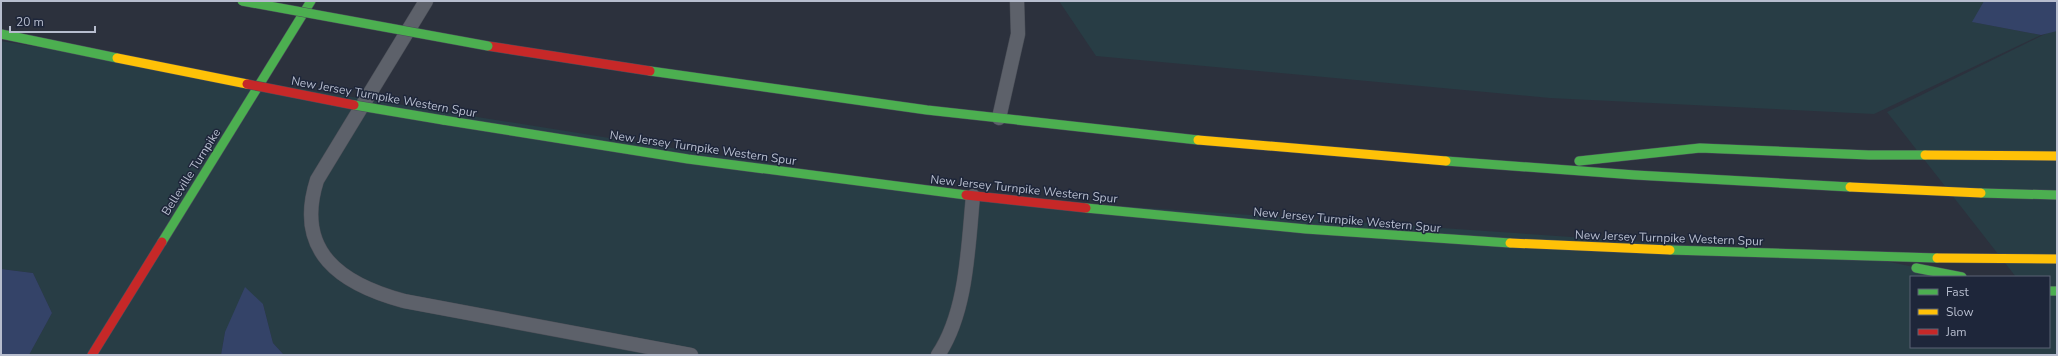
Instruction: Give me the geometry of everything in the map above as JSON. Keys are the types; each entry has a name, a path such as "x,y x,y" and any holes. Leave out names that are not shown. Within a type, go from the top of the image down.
{"main road":[{"path":"242,1 488,46 728,83 999,118 1242,144 1522,167 1843,188 2057,195"},
{"name":"Belleville Turnpike","path":"92,355 311,1"},
{"name":"New Jersey Turnpike Western Spur","path":"1,34 343,103 443,120 677,157 973,196 1170,217 1428,238 1550,246 1866,257 2057,259"},
{"path":"1522,167 1700,148 1796,153 2057,156"},
{"path":"1866,257 1957,276"}],"lane":[{"path":"426,1 317,180 310,206 310,218 315,240 331,265 348,278 369,290 404,301 691,355"},
{"path":"999,118 1018,34 1017,1"},
{"path":"938,355 945,345 958,304 967,259 973,196"}],"shaded area":[{"path":"1059,1 1984,1 1973,22 2041,35 1874,114 1550,98 1096,56"},
{"path":"2051,31 2057,31 2057,355 284,355 273,343 263,304 225,332 221,355 29,355 52,313 33,273 1,269 1,41 973,196 1866,257 1957,276 1910,276 1910,348 2050,348 2050,276 2015,276 1887,112"}],"water":[{"path":"1984,1 2057,1 2057,31 2041,35 1972,22"},
{"path":"1,269 33,273 52,313 29,355 1,355"},
{"path":"245,287 263,304 273,343 284,355 221,355 225,332"}],"traffic: fast":[{"path":"242,1 488,46"},
{"path":"162,242 311,1"},
{"path":"1,34 117,58"},
{"path":"650,71 927,110 1198,140"},
{"path":"354,105 443,120"},
{"path":"443,120 688,159 966,195"},
{"path":"1579,161 1700,148 1869,155 1925,155"},
{"path":"1446,161 1635,175 1850,187"},
{"path":"1981,193 2057,195"},
{"path":"1086,208 1306,229 1510,243"},
{"path":"1670,250 1937,258"},
{"path":"1916,268 1957,276"},
{"path":"2050,291 2057,291"}],"traffic: slow":[{"path":"117,58 247,84"},
{"path":"1198,140 1446,161"},
{"path":"1925,155 2057,156"},
{"path":"1850,187 1981,193"},
{"path":"1510,243 1670,250"},
{"path":"1937,258 2057,259"}],"traffic: jam":[{"path":"488,46 650,71"},
{"path":"247,84 354,105"},
{"path":"966,195 1086,208"},
{"path":"92,355 162,242"}]}
